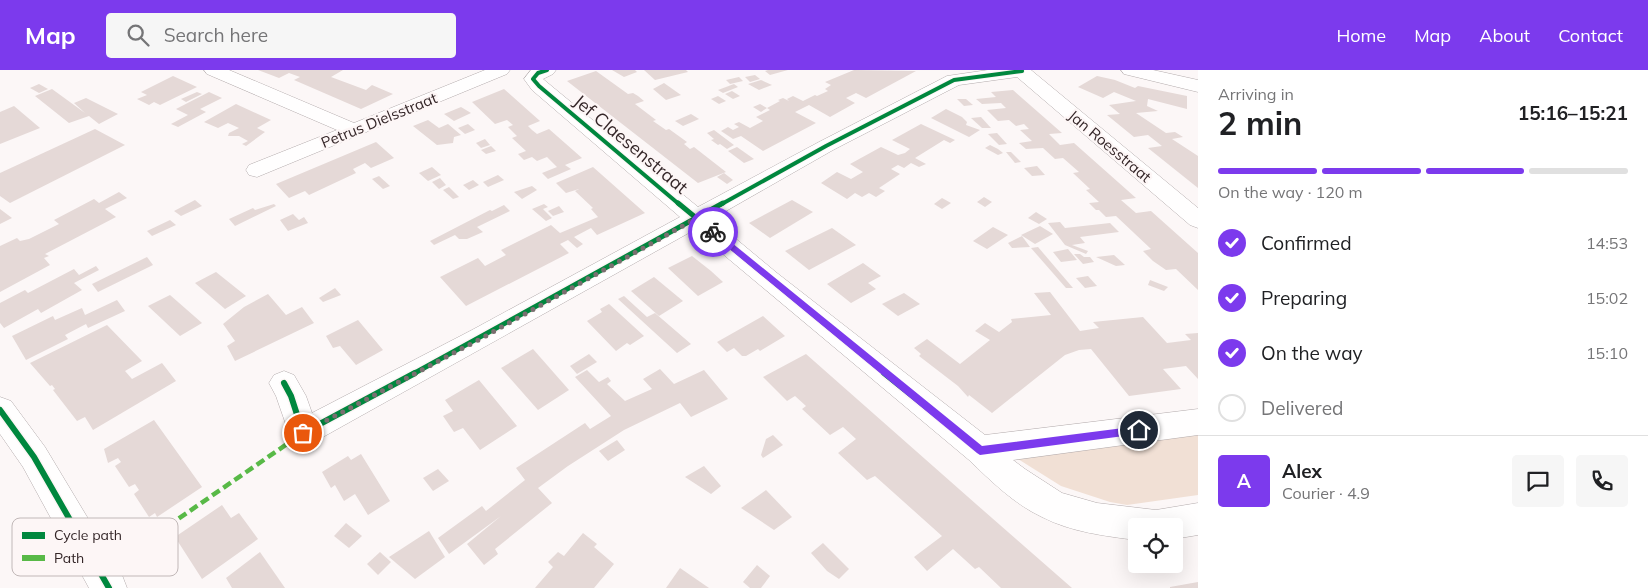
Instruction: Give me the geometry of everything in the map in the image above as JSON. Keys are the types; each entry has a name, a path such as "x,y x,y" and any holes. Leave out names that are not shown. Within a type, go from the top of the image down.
{"street":[{"path":"213,70 354,130"},
{"name":"Petrus Dielsstraat","path":"257,170 501,70"},
{"name":"Jef Claesenstraat","path":"547,70 538,73 533,79 768,279 980,450 1012,480 1053,506 1097,519 1156,526 1198,519"},
{"path":"1130,70 1198,86"},
{"path":"284,383 291,396 303,433 482,338 826,146 954,80 1021,71"},
{"name":"Jan Roesstraat","path":"1021,71 1198,220"},
{"path":"0,410 34,457 69,518"},
{"path":"980,450 1198,422"},
{"path":"103,576 110,588"}],"shaded area":[{"path":"1198,431 1198,495 1127,505 1110,502 1061,486 1015,457"}],"building":[{"path":"258,70 343,70 331,77 366,90 372,85 393,94 361,109 294,80 300,77 289,73 279,78"},
{"path":"612,70 635,70 637,72 624,77"},
{"path":"644,70 686,70 688,72 655,80"},
{"path":"768,70 788,70 770,75 765,71"},
{"path":"854,70 916,71 866,98 856,93 846,98 855,103 830,117 809,105 795,112 816,123 763,151 741,136 733,139 721,131 728,127 733,130 739,127 734,124 739,122 750,128 763,121 756,117 770,110 767,108 783,98 789,101 787,99 793,96 803,101 815,95 817,96 828,91 825,89 831,85 825,82"},
{"path":"596,71 628,94 633,93 638,96 644,101 635,104 656,120 653,121 666,130 669,129 687,142 684,144 690,149 694,147 726,172 698,183 567,81"},
{"path":"755,75 760,79 750,82 745,77"},
{"path":"173,76 197,87 160,105 154,102 149,105 137,99 147,95 141,92"},
{"path":"1097,76 1115,80 1135,88 1138,86 1187,96 1187,109 1148,99 1147,106 1158,111 1136,113 1166,133 1175,132 1183,137 1172,139 1198,156 1198,188 1148,148 1162,146 1148,135 1134,137 1107,115 1120,114 1109,105 1136,101 1114,92 1103,98 1078,87"},
{"path":"739,77 743,81 730,84 726,80"},
{"path":"761,80 772,85 759,90 748,84"},
{"path":"664,83 681,95 666,100 653,89"},
{"path":"39,84 48,89 39,93 30,88"},
{"path":"734,84 738,87 723,93 718,90"},
{"path":"52,89 85,113 74,103 86,98 118,114 99,124 89,116 69,123 35,96"},
{"path":"504,89 540,121 528,126 532,130 537,134 549,129 582,158 565,165 571,169 548,179 542,173 557,167 547,157 537,161 532,157 524,160 518,154 526,151 512,138 517,136 508,127 513,125 507,120 495,124 472,102"},
{"path":"1013,90 1062,133 1049,134 1060,145 1074,143 1136,198 1121,200 1136,213 1151,211 1198,253 1198,290 1176,269 1166,270 1153,261 1143,251 1151,249 1116,216 1106,217 1099,210 1096,210 1089,203 1099,202 1086,190 1090,189 1073,173 1079,172 1063,158 1055,159 1043,148 1026,149 1019,143 1032,141 1020,130 1029,129 1024,124 1016,126 1009,120 998,121 987,110 1006,108 1001,103 982,104 976,99 996,97 991,92"},
{"path":"732,91 740,96 733,99 725,94"},
{"path":"197,92 202,94 186,102 181,99"},
{"path":"209,92 222,98 200,109 206,112 178,127 171,124 188,115 176,109"},
{"path":"718,96 726,101 719,104 711,99"},
{"path":"957,99 966,99 973,105 964,106"},
{"path":"236,104 271,120 257,128 265,132 246,146 242,144 248,141 239,136 228,136 229,133 239,128 228,123 218,128 204,122"},
{"path":"760,104 767,108 761,112 753,107"},
{"path":"14,106 40,128 0,144 0,112"},
{"path":"461,107 471,113 454,121 444,114"},
{"path":"946,109 962,117 967,122 966,125 980,130 969,137 931,118"},
{"path":"691,114 699,119 683,126 675,121"},
{"path":"981,117 991,128 982,128 971,118"},
{"path":"428,120 439,128 448,124 461,135 454,137 453,143 437,145 413,126"},
{"path":"468,124 475,130 465,134 458,128"},
{"path":"921,124 955,140 950,143 944,140 915,158 926,164 919,167 911,163 904,168 898,165 891,169 900,174 879,188 885,191 876,197 869,193 862,197 855,193 847,199 821,183 837,172 851,179 863,172 850,164 881,147 898,155 905,153 910,149 892,140"},
{"path":"95,129 125,145 10,203 0,196 0,173"},
{"path":"714,130 734,145 727,149 711,140 714,139 707,133"},
{"path":"997,133 1007,144 999,145 988,134"},
{"path":"485,139 490,145 481,148 476,143"},
{"path":"376,142 394,158 371,168 365,163 353,169 356,173 309,195 305,191 289,198 276,184"},
{"path":"990,145 1003,153 998,155 985,148"},
{"path":"491,146 496,151 486,154 481,150"},
{"path":"737,147 754,159 744,163 728,151"},
{"path":"1006,152 1011,152 1021,162 1015,163"},
{"path":"1037,166 1045,175 1032,176 1024,168"},
{"path":"432,167 441,175 428,181 419,173"},
{"path":"593,167 645,213 597,235 591,228 574,237 583,244 577,248 568,240 560,244 569,253 466,306 440,277 478,258 485,266 506,255 501,250 551,225 560,233 598,217 591,209 593,208 575,191 579,189 566,193 556,183"},
{"path":"724,173 733,180 727,184 717,177"},
{"path":"498,175 504,180 488,187 483,182"},
{"path":"379,176 390,186 383,189 372,179"},
{"path":"440,178 446,185 439,189 432,182"},
{"path":"473,180 479,185 469,190 463,185"},
{"path":"532,186 537,190 522,199 514,192"},
{"path":"449,187 459,197 453,199 443,190"},
{"path":"119,192 127,198 105,209 116,217 45,254 49,256 44,258 50,265 0,292 0,246 17,238 20,241 29,239 59,224 54,220 94,199 99,203"},
{"path":"984,197 992,202 985,207 977,202"},
{"path":"942,198 951,203 942,209 934,204"},
{"path":"195,200 202,206 181,216 174,211"},
{"path":"792,200 813,212 770,238 749,223"},
{"path":"274,204 276,206 235,226 229,219 253,208 255,210"},
{"path":"544,204 548,207 543,209 552,218 546,221 532,209"},
{"path":"504,205 510,211 477,227 483,232 467,239 459,239 455,235 434,245 430,241 490,210 492,211"},
{"path":"559,206 564,212 553,216 548,211"},
{"path":"0,209 12,218 0,224"},
{"path":"1036,212 1047,219 1039,224 1028,218"},
{"path":"293,214 299,220 304,217 308,223 288,231 280,220"},
{"path":"170,220 176,225 152,236 147,231"},
{"path":"1060,222 1065,228 1110,223 1119,232 1080,237 1085,243 1072,245 1088,251 1086,254 1065,245 1048,223"},
{"path":"1040,226 1053,234 1035,244 1021,235"},
{"path":"993,227 1008,235 987,249 973,241"},
{"path":"832,228 856,245 809,270 785,251"},
{"path":"1022,236 1030,247 1012,248 1008,243"},
{"path":"1038,247 1073,288 1066,288 1031,248"},
{"path":"1068,249 1077,260 1061,262 1053,252"},
{"path":"1074,254 1090,257 1094,262 1083,264"},
{"path":"1114,255 1125,265 1116,266 1096,257"},
{"path":"692,256 723,282 698,296 668,268"},
{"path":"147,257 153,265 98,292 92,284"},
{"path":"863,263 881,276 868,283 876,289 851,303 827,284"},
{"path":"96,266 99,270 74,283 82,290 41,313 38,309 4,328 0,323 0,303 25,290 28,293 74,269 79,275"},
{"path":"216,272 246,296 225,309 195,283"},
{"path":"1088,276 1097,286 1085,288 1076,278"},
{"path":"654,277 683,301 659,316 631,291"},
{"path":"1150,280 1168,287 1164,291 1148,285"},
{"path":"335,288 341,295 323,302 319,298"},
{"path":"1050,292 1080,331 1099,328 1093,322 1143,317 1167,343 1191,340 1185,334 1198,333 1198,379 1186,366 1163,369 1181,389 1129,396 1091,349 1079,350 1065,355 992,413 969,395 968,397 958,386 919,356 921,354 914,348 927,339 960,364 990,340 975,331 985,323 999,332 1012,322 1011,319 1051,315 1034,293"},
{"path":"904,293 920,304 898,316 882,304"},
{"path":"268,294 286,315 302,307 314,323 235,361 227,346 235,341 223,324 244,307"},
{"path":"170,295 202,323 180,336 148,306"},
{"path":"624,296 647,317 655,313 691,344 677,353 618,299"},
{"path":"117,300 125,311 88,328 86,324 65,335 68,339 26,360 12,336 53,316 55,320 82,308 85,315"},
{"path":"609,304 644,336 630,345 627,343 616,351 587,321 602,312 600,309"},
{"path":"763,316 785,336 760,351 758,349 746,356 742,356 734,348 727,352 717,342"},
{"path":"358,320 383,350 356,365 340,346 333,348 326,336"},
{"path":"107,325 142,361 125,371 132,379 162,363 176,381 93,430 85,417 77,421 53,390 55,389 52,385 50,386 30,363"},
{"path":"533,349 569,390 538,410 501,368"},
{"path":"589,354 597,362 577,374 570,366"},
{"path":"806,354 1072,588 1001,588 979,567 975,569 953,549 927,571 914,557 942,536 875,476 867,480 838,453 856,439 843,427 830,435 802,409 806,406 795,396 787,401 763,377"},
{"path":"660,369 674,384 704,370 728,399 691,417 680,403 624,430 568,466 538,488 552,503 495,549 498,554 484,565 467,544 501,516 449,554 438,538 482,506 486,511 525,480 516,468 585,423 590,429 611,416 575,377 587,370 599,382 608,377 611,381 607,384 625,401 652,389 643,379"},
{"path":"479,380 517,426 480,450 463,428 454,432 443,416 453,411 445,400"},
{"path":"154,420 202,487 157,517 155,513 149,517 134,494 139,490 135,484 129,487 115,466 121,462 118,458 108,463 104,449"},
{"path":"773,435 783,445 763,458 761,455 766,439"},
{"path":"617,440 625,450 608,461 599,451"},
{"path":"361,454 390,501 368,515 355,494 344,501 335,485 331,488 322,472 348,456 351,460"},
{"path":"704,466 721,486 711,494 685,477"},
{"path":"438,469 449,481 433,491 423,478"},
{"path":"766,490 792,517 774,530 741,508"},
{"path":"222,505 231,518 239,513 258,539 202,579 178,542 178,535"},
{"path":"346,523 362,536 349,548 334,536"},
{"path":"429,531 445,557 415,579 389,557"},
{"path":"583,533 597,544 594,547 614,564 594,588 535,588 553,567 548,562 558,552 564,556"},
{"path":"823,543 849,569 839,579 827,571 811,553"},
{"path":"260,552 285,588 232,588 226,578"},
{"path":"380,552 391,562 378,575 367,564"},
{"path":"757,565 770,576 761,588 750,588 743,582"},
{"path":"680,568 709,588 666,588"},
{"path":"1198,582 1198,588 1170,588 1170,587"}],"marked path":[{"path":"178,519 303,433"}],"cycle path":[{"path":"547,70 538,73 533,79 539,86 768,279 980,450"},
{"path":"284,383 291,396 303,433 482,337 826,146 936,89 954,80 1022,71"},
{"path":"0,410 34,457 69,518"},
{"path":"102,576 109,588"}],"way so far":[{"path":"303,433 387,386 482,338 697,218 713,232"}],"route":[{"path":"713,232 768,279 980,450 1139,430"}]}
